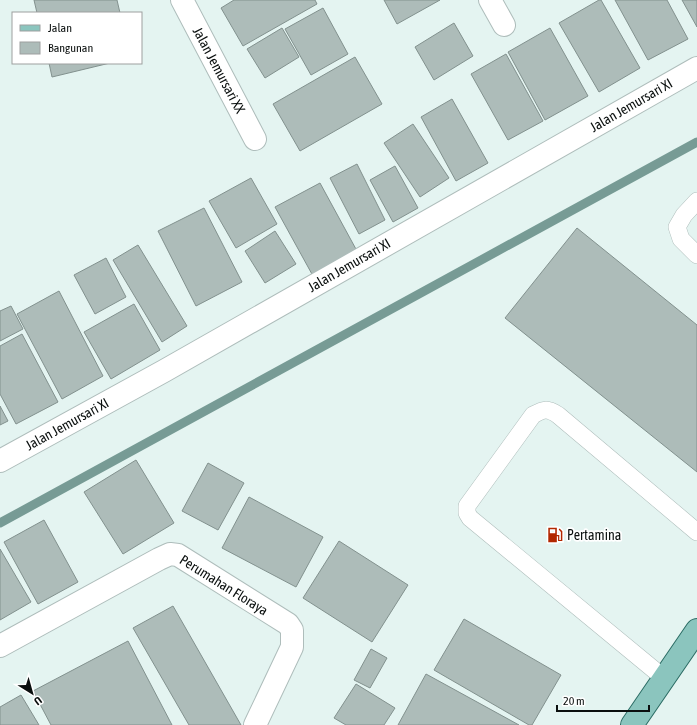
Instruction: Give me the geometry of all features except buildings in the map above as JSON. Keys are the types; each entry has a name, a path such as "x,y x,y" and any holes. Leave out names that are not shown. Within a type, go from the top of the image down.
{"main road":[{"path":"632,725 697,630"}],"street":[{"name":"Jalan Jemursari XX","path":"182,0 255,139"},
{"path":"490,0 504,24"},
{"name":"Jalan Jemursari XI","path":"0,461 164,370 697,68"},
{"name":"Perumahan Floraya","path":"0,646 158,559 170,554 178,555 288,624 292,630 292,647 256,725"}],"lane":[{"path":"697,201 684,215 678,227 681,240 697,255"},
{"path":"664,678 470,518 467,513 467,506 533,415 543,410 548,410 558,415 697,532"}],"waterway":[{"path":"0,523 697,142"}],"place":[{"name":"Pertamina","path":"555,535"}]}
